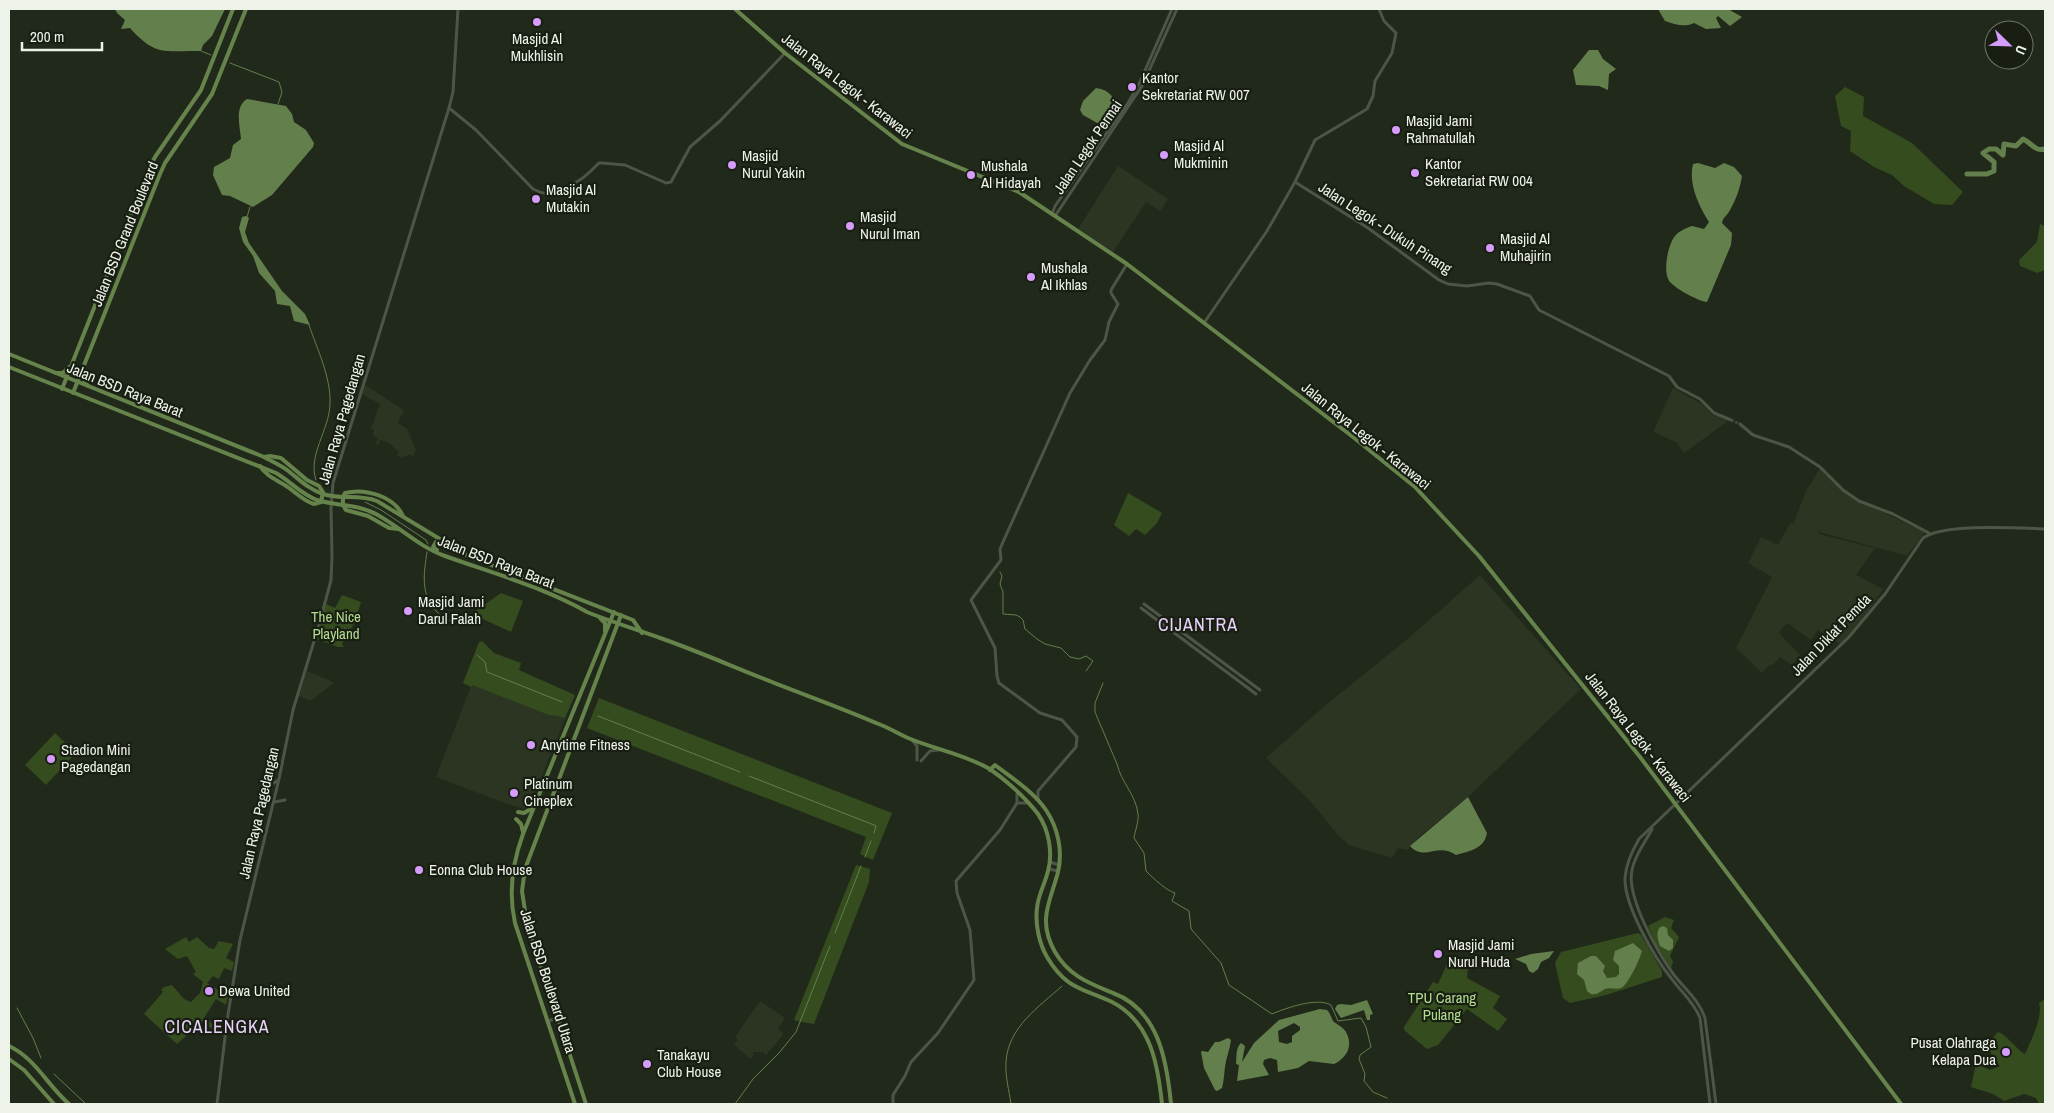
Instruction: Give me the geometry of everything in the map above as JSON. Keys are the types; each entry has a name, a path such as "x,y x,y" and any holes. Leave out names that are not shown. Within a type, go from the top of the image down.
{"main road":[{"name":"Jalan BSD Grand Boulevard","path":"62,389 149,169 155,157 198,96 233,9"},
{"name":"Jalan BSD Grand Boulevard","path":"73,393 160,174 165,163 212,94 246,9"},
{"name":"Jalan Raya Legok - Karawaci","path":"735,9 785,53 902,144 1019,192 1127,264 1415,487 1479,556 1612,720 1901,1104"},
{"name":"Jalan BSD Raya Barat","path":"9,354 264,457 287,470 302,484 315,491 326,495 347,498 370,498 468,556 622,615 633,620 642,633"},
{"path":"51,372 63,373 72,365"},
{"name":"Jalan BSD Raya Barat","path":"9,367 260,466 283,477 298,490 314,499 370,511 433,551 570,602 610,621 662,638 854,714 910,739 971,760 990,770"},
{"path":"82,370 84,380 89,387"},
{"path":"260,466 269,477 282,483 299,497 314,504 321,502 323,492 319,486 307,480 281,458 264,457"},
{"path":"400,530 389,528 368,516 346,510 343,508 344,495 345,493 356,491 377,495 400,509 403,517"},
{"path":"465,562 435,549 433,544 438,543 468,556"},
{"name":"Jalan BSD Boulevard Utara","path":"575,1104 515,923 511,879 513,865 523,834 614,612"},
{"name":"Jalan BSD Boulevard Utara","path":"586,1104 527,924 523,903 522,879 536,836 622,615"},
{"path":"597,616 604,623 604,636"},
{"path":"612,639 621,629 630,628"},
{"path":"599,646 605,646 608,651"},
{"path":"1162,1104 1156,1064 1147,1037 1141,1027 1121,1008 1082,991 1069,983 1055,970 1046,956 1037,927 1037,909 1049,869 1050,846 1044,825 1038,814 990,770 995,765 1038,800 1045,808 1057,834 1059,865 1046,910 1046,926 1055,952 1063,964 1075,976 1086,983 1114,993 1126,1000 1148,1021 1155,1032 1165,1062 1171,1104"},
{"path":"518,812 524,813 535,806"},
{"path":"516,819 521,824 523,834"},
{"path":"511,879 516,875 519,875 522,879"},
{"path":"9,1046 29,1059 69,1104"},
{"path":"9,1059 24,1070 54,1104"}],"street":[{"name":"Jalan Raya Pagedangan","path":"217,1104 236,958 279,779 293,710 319,625 330,580 333,483 449,108 453,92 458,9"},
{"name":"Jalan Legok Permai","path":"1073,187 1139,84 1172,9"},
{"name":"Jalan Legok Permai","path":"1054,215 1055,206 1073,187 1142,86 1177,9"},
{"path":"1204,323 1258,245 1295,182 1315,140 1367,109 1373,96 1377,76 1392,53 1396,33 1384,21 1379,9"},
{"path":"449,108 476,130 508,161 522,179 533,189 541,193 550,194 577,183 599,163 625,165 666,183 671,182 690,147 714,127 785,53"},
{"name":"Jalan Legok - Dukuh Pinang","path":"1295,182 1368,228 1439,280 1448,284 1467,286 1493,283 1527,295 1539,310 1665,374 1679,389 1705,402 1714,413 1731,420"},
{"path":"1038,800 1038,791 1076,747 1077,737 1059,718 1040,713 999,683 995,648 971,600 1001,560 1002,545 1056,422 1071,392 1107,336 1108,322 1118,304 1111,292 1127,264"},
{"path":"1740,424 1753,435 1789,447 1820,467 1843,490 1859,501 1893,514 1930,533 1986,528 2045,529"},
{"name":"Jalan Diklat Pemda","path":"1652,827 1849,637 1885,594 1922,538 1930,533"},
{"path":"1144,604 1260,690"},
{"path":"1141,608 1256,694"},
{"path":"1171,630 1174,627"},
{"path":"1212,661 1215,657"},
{"path":"910,739 917,746 919,761 930,751 939,750"},
{"path":"267,782 274,783 279,779"},
{"path":"1029,792 1038,791"},
{"path":"893,1104 893,1095 911,1062 935,1037 973,983 975,971 970,930 957,893 956,881 992,842 1017,803 1017,793"},
{"path":"273,802 286,800"},
{"path":"1017,803 1027,803"},
{"path":"1652,827 1639,838 1631,853 1625,877 1628,896 1645,936 1670,978 1692,1003 1700,1018 1710,1104"},
{"path":"1652,827 1636,855 1632,869 1631,888 1657,949 1674,975 1696,1000 1705,1018 1716,1104"},
{"path":"1050,862 1059,865"},
{"path":"1627,868 1632,869"},
{"path":"1049,869 1058,871"},
{"path":"548,1021 558,1018"}],"shaded area":[{"path":"115,9 225,9 212,36 203,45 201,51 170,51 147,44 130,28 121,29 125,20"},
{"path":"1658,9 1728,9 1742,17 1730,26 1718,16 1716,18 1721,28 1706,29 1694,23 1683,25 1665,21"},
{"path":"1589,50 1598,50 1603,59 1616,69 1609,74 1608,90 1599,86 1576,85 1573,70"},
{"path":"1096,88 1111,95 1119,111 1114,117 1099,124 1083,115 1080,110 1083,101"},
{"path":"247,99 286,106 292,114 294,122 306,130 314,143 313,147 272,195 253,207 230,196 222,195 213,175 214,167 230,158 233,145 241,139 239,112 243,102"},
{"path":"1698,163 1715,168 1724,163 1734,167 1742,176 1736,198 1722,223 1732,233 1731,245 1707,302 1677,288 1670,282 1666,272 1668,252 1675,236 1692,226 1704,229 1709,222 1698,202 1693,187 1693,164"},
{"path":"1118,166 1168,199 1160,211 1146,202 1113,252 1078,229"},
{"path":"246,216 249,218 245,232 249,243 282,291 305,314 310,325 294,321 290,306 277,304 275,291 259,273 253,256 243,242 239,228 242,217"},
{"path":"365,385 404,410 398,423 407,429 416,450 413,456 409,454 407,457 404,456 402,458 397,455 399,452 389,443 380,440 378,445 375,444 378,439 373,435 374,430 371,429 380,404 362,394"},
{"path":"1673,388 1702,404 1713,415 1728,421 1684,453 1676,442 1653,432"},
{"path":"1820,469 1850,497 1925,532 1907,556 1819,532 1819,534 1875,548 1856,575 1883,589 1858,627 1840,644 1818,630 1811,640 1787,623 1779,633 1800,655 1792,665 1780,657 1762,673 1736,648 1772,577 1748,563 1761,537 1778,545 1790,523 1793,524 1807,489"},
{"path":"1480,575 1581,689 1468,797 1419,837 1407,850 1398,848 1392,858 1349,845 1338,835 1311,802 1266,758 1321,709 1410,637"},
{"path":"307,671 334,683 313,699 309,700 299,696"},
{"path":"473,681 566,716 530,806 523,809 436,777"},
{"path":"1468,797 1487,833 1480,846 1456,855 1443,850 1421,852 1410,846"},
{"path":"1663,926 1667,928 1668,935 1673,940 1673,948 1669,951 1660,946 1658,940 1659,928"},
{"path":"1633,943 1642,951 1624,986 1619,989 1605,989 1595,994 1587,991 1584,980 1577,974 1578,963 1591,956 1596,956 1605,966 1603,971 1607,978 1616,977 1619,974 1619,966 1613,960 1615,951"},
{"path":"1554,951 1549,958 1541,962 1538,969 1533,973 1529,971 1526,964 1515,959 1531,954"},
{"path":"1367,1000 1373,1014 1370,1015 1370,1020 1367,1020 1364,1010 1341,1018 1335,1009 1337,1005 1351,1005"},
{"path":"760,1001 785,1018 778,1029 784,1034 766,1055 763,1052 753,1052 753,1056 750,1059 734,1045 738,1040 735,1037"},
{"path":"1320,1009 1327,1010 1333,1021 1346,1032 1349,1042 1348,1050 1343,1058 1334,1064 1309,1061 1298,1068 1278,1072 1277,1060 1270,1058 1264,1060 1263,1064 1269,1075 1237,1081 1239,1065 1236,1064 1236,1056 1239,1045 1241,1043 1245,1046 1242,1062 1254,1043 1279,1020","holes":["1294,1023 1300,1027 1300,1030 1292,1036 1292,1042 1287,1044 1279,1042 1278,1031"]},
{"path":"1228,1038 1231,1040 1223,1085 1217,1091 1204,1068 1201,1052 1208,1052 1215,1042"}],"green space":[{"path":"1845,87 1864,97 1863,116 1912,143 1963,192 1952,205 1934,204 1904,186 1892,175 1874,167 1850,151 1851,131 1841,126 1835,96"},
{"path":"2040,224 2045,226 2045,270 2037,273 2020,266 2019,260 2037,242"},
{"path":"1128,493 1162,513 1157,523 1145,535 1136,529 1129,536 1114,525"},
{"path":"501,593 523,601 511,632 474,615 474,612"},
{"name":"The Nice Playland","path":"342,595 361,602 355,622 342,644 344,647 338,647 317,639 326,604 335,608"},
{"path":"482,641 494,653 521,663 519,670 575,695 565,718 549,715 463,683 479,642"},
{"path":"599,698 892,813 873,860 860,854 866,837 587,728"},
{"name":"Stadion Mini Pagedangan","path":"55,733 76,753 46,785 25,765"},
{"path":"856,865 870,869 869,882 814,1024 794,1020"},
{"path":"1665,917 1674,920 1671,928 1679,937 1670,956 1673,962 1671,968 1656,944 1648,926"},
{"path":"1638,933 1662,971 1662,977 1606,995 1570,1003 1563,998 1555,963 1561,952"},
{"name":"Dewa United","path":"186,937 189,942 197,937 209,948 214,949 219,941 233,944 226,958 234,962 232,971 224,968 219,979 213,976 207,983 228,996 226,1005 216,999 204,1018 224,1032 223,1036 202,1022 177,1044 144,1014 163,992 161,990 164,987 172,985 184,999 191,1002 200,993 203,982 193,974 196,972 187,956 178,959 165,949"},
{"name":"TPU Carang Pulang","path":"1448,962 1468,969 1467,978 1500,996 1493,1008 1507,1019 1498,1031 1467,1009 1438,1045 1427,1049 1404,1030 1404,1027 1433,982 1438,984"},
{"name":"Pusat Olahraga Kelapa Dua","path":"2045,999 2045,1104 2039,1104 2036,1098 2024,1094 2004,1101 1992,1093 1971,1087 1976,1064 1990,1070 2000,1066 1992,1059 1994,1057 1987,1044 1998,1032 2025,1054 2038,1022 2039,1003"}],"waterway":[{"path":"201,51 211,55"},
{"path":"230,63 279,82 282,92 278,104"},
{"path":"1967,174 1987,174 1994,171 1994,162 1983,153 1989,149 1996,149 2003,155 2004,144 2016,146 2023,139 2036,148 2045,149"},
{"path":"247,217 250,207"},
{"path":"309,325 323,363 330,393 327,423 314,462 316,480"},
{"path":"365,502 381,510 426,540 428,544"},
{"path":"427,552 424,583 427,597 436,611 453,622"},
{"path":"1000,572 1002,576 1000,584 1003,592 1003,614 1020,617 1023,620 1025,629 1037,639 1045,644 1061,648 1070,657 1079,659 1086,656 1093,661 1086,671"},
{"path":"477,655 485,662 487,672 562,702"},
{"path":"1103,683 1095,703 1095,712 1119,771 1137,807 1138,820 1134,838 1144,853 1146,871 1156,881 1175,893 1172,901 1189,911 1191,929 1221,963 1229,985 1272,1014 1293,1006 1318,1002 1331,1005 1338,1021 1361,1018 1366,1027 1371,1047 1360,1055 1359,1059 1365,1074 1364,1081 1373,1092 1387,1098"},
{"path":"598,716 740,772"},
{"path":"749,776 874,825 876,826 874,833"},
{"path":"865,857 871,841"},
{"path":"835,933 861,866"},
{"path":"735,1104 753,1079 779,1053 796,1032 830,946"},
{"path":"1011,1104 1006,1062 1012,1038 1026,1019 1062,986"},
{"path":"17,1008 41,1058"},
{"path":"54,1074 86,1104"}],"tunnel":[{"path":"1731,420 1740,424"}],"place":[{"name":"Masjid Al Mukhlisin","path":"537,22"},
{"name":"Kantor Sekretariat RW 007","path":"1132,87"},
{"name":"Masjid Jami Rahmatullah","path":"1396,130"},
{"name":"Masjid Al Mukminin","path":"1164,155"},
{"name":"Masjid Nurul Yakin","path":"732,165"},
{"name":"Kantor Sekretariat RW 004","path":"1415,173"},
{"name":"Mushala Al Hidayah","path":"971,175"},
{"name":"Masjid Al Mutakin","path":"536,199"},
{"name":"Masjid Nurul Iman","path":"850,226"},
{"name":"Masjid Al Muhajirin","path":"1490,248"},
{"name":"Mushala Al Ikhlas","path":"1031,277"},
{"name":"Masjid Jami Darul Falah","path":"408,611"},
{"name":"Anytime Fitness","path":"531,745"},
{"name":"Stadion Mini Pagedangan","path":"51,759"},
{"name":"Platinum Cineplex","path":"514,793"},
{"name":"Eonna Club House","path":"419,870"},
{"name":"Masjid Jami Nurul Huda","path":"1438,954"},
{"name":"Dewa United","path":"209,991"},
{"name":"Pusat Olahraga Kelapa Dua","path":"2006,1052"},
{"name":"Tanakayu Club House","path":"647,1064"}],"district":[{"name":"CIJANTRA","path":"1198,625"},
{"name":"CICALENGKA","path":"217,1027"}]}
